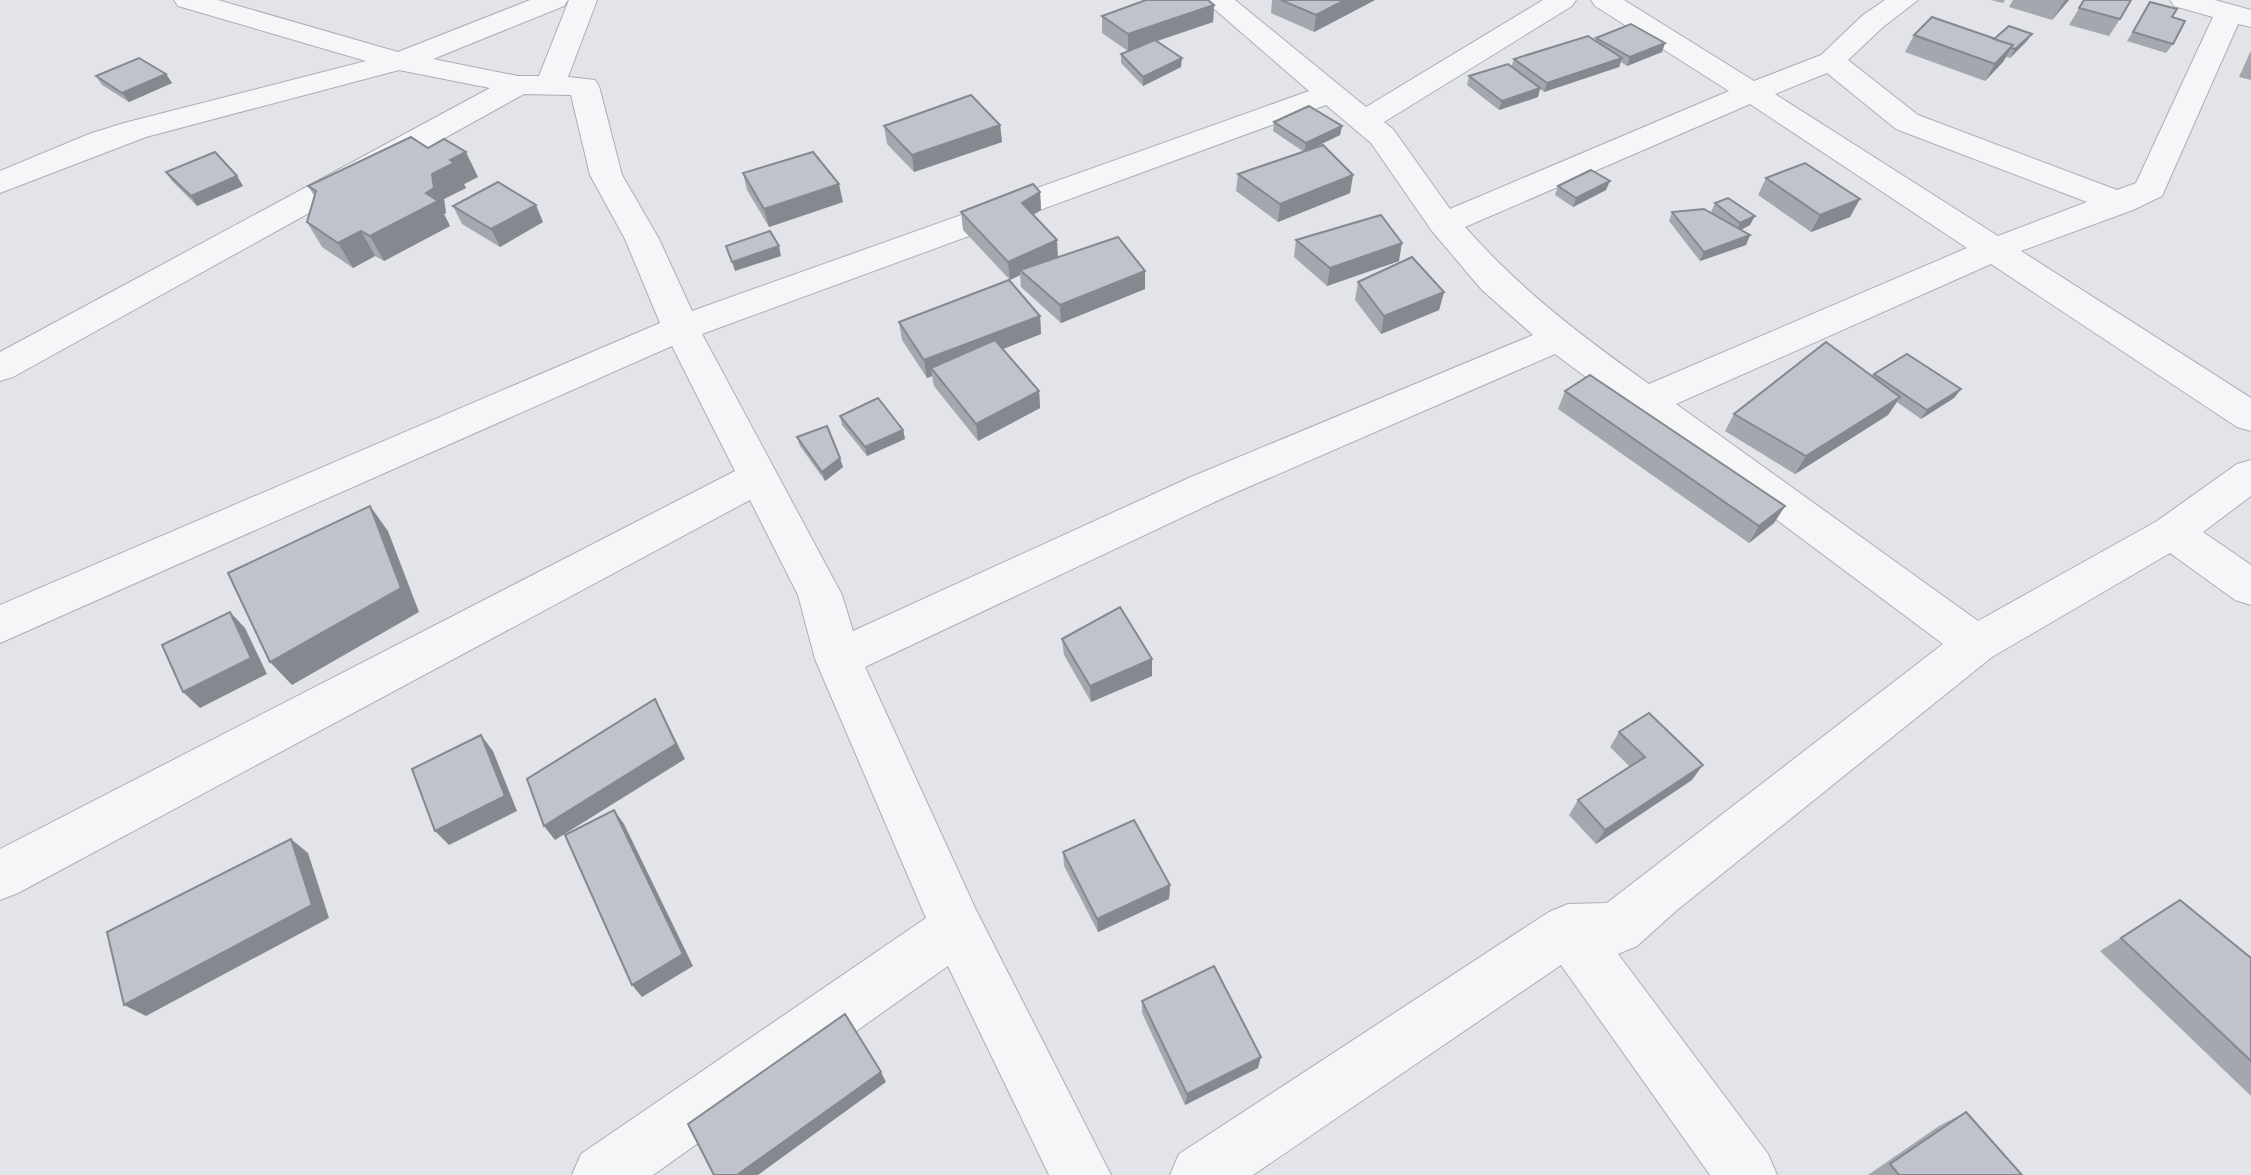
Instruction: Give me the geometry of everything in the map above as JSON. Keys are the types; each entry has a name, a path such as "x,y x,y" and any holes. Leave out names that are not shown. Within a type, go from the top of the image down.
{"street":[{"path":"188,0 399,61 534,86 584,86 606,175 642,239 681,328 820,595 838,659 957,928 1081,1175"},
{"path":"0,183 100,141 135,130 399,61 467,37 554,0"},
{"path":"0,368 534,86 583,0"},
{"path":"1365,121 1562,0"},
{"path":"1605,0 1752,92 2251,417"},
{"path":"1444,224 1831,61 1873,21 1904,0"},
{"path":"1644,402 1993,250 2121,203 2150,189 2240,16 2184,0"},
{"path":"1241,8 1382,136 1444,224 1495,282 1559,338 1976,644"},
{"path":"1831,61 1907,122 2121,203"},
{"path":"0,625 681,328 1332,93"},
{"path":"838,659 1206,488 1559,338"},
{"path":"1200,1175 1568,930 1618,928 1658,893 1976,644 2172,532 2251,475"},
{"path":"0,876 758,477"},
{"path":"2172,532 2251,588"},
{"path":"602,1175 957,928"},
{"path":"1568,930 1747,1175"}],"building":[{"path":"1146,0 1208,0 1214,5 1128,34 1102,16"},
{"path":"1281,0 1345,0 1316,15"},
{"path":"2084,0 2131,0 2120,19 2079,8"},
{"path":"2150,2 2177,9 2172,17 2185,21 2173,44 2133,32"},
{"path":"1932,17 2013,45 1995,64 1914,35"},
{"path":"1631,24 1665,43 1630,57 1596,38"},
{"path":"2009,26 2032,34 2015,49 2011,48 2013,45 1994,39"},
{"path":"1588,36 1622,58 1547,83 1514,59"},
{"path":"1155,40 1182,58 1143,77 1121,54"},
{"path":"139,58 166,74 122,93 96,76"},
{"path":"1508,64 1540,88 1502,101 1469,76"},
{"path":"971,95 1000,125 912,155 884,126"},
{"path":"1309,106 1342,126 1306,143 1274,122"},
{"path":"411,137 428,148 444,139 466,152 450,160 454,163 432,174 434,188 426,193 438,201 370,236 361,231 338,243 307,222 316,191 308,186"},
{"path":"1323,145 1353,175 1280,204 1238,174"},
{"path":"215,152 237,176 191,196 166,172"},
{"path":"813,152 839,184 764,209 743,173"},
{"path":"1805,163 1860,199 1820,215 1766,178"},
{"path":"1591,170 1610,181 1576,198 1558,186"},
{"path":"498,182 536,205 491,229 453,206"},
{"path":"1033,184 1040,192 1022,203 1057,240 1008,262 961,212"},
{"path":"1728,198 1755,216 1740,223 1715,203"},
{"path":"1704,209 1750,235 1704,252 1672,212"},
{"path":"1381,215 1402,243 1330,268 1296,240"},
{"path":"770,231 779,246 732,262 726,246"},
{"path":"1118,237 1145,271 1060,305 1020,270"},
{"path":"1412,257 1444,292 1384,316 1358,282"},
{"path":"1009,280 1040,316 924,360 899,322"},
{"path":"995,340 1039,391 976,424 931,368"},
{"path":"1826,342 1900,397 1806,456 1734,414"},
{"path":"1907,354 1961,389 1927,410 1874,374"},
{"path":"1590,375 1785,506 1759,526 1565,391"},
{"path":"878,398 903,430 865,447 840,416"},
{"path":"827,426 840,458 822,472 797,437"},
{"path":"370,506 401,588 270,662 228,573"},
{"path":"1120,607 1152,659 1090,686 1062,639"},
{"path":"230,612 251,658 183,692 162,645"},
{"path":"655,699 676,744 544,826 527,779"},
{"path":"1649,713 1703,765 1605,830 1578,800 1645,757 1619,732"},
{"path":"481,735 505,796 435,831 412,769"},
{"path":"614,810 683,954 632,985 565,835"},
{"path":"1134,820 1170,885 1097,919 1063,852"},
{"path":"291,839 312,905 124,1005 107,932"},
{"path":"2180,900 2251,958 2251,1061 2121,938"},
{"path":"1214,966 1261,1057 1187,1094 1142,1001"},
{"path":"845,1014 881,1072 737,1175 714,1175 688,1124"},
{"path":"1966,1112 2022,1175 1899,1175 1890,1164"}]}
